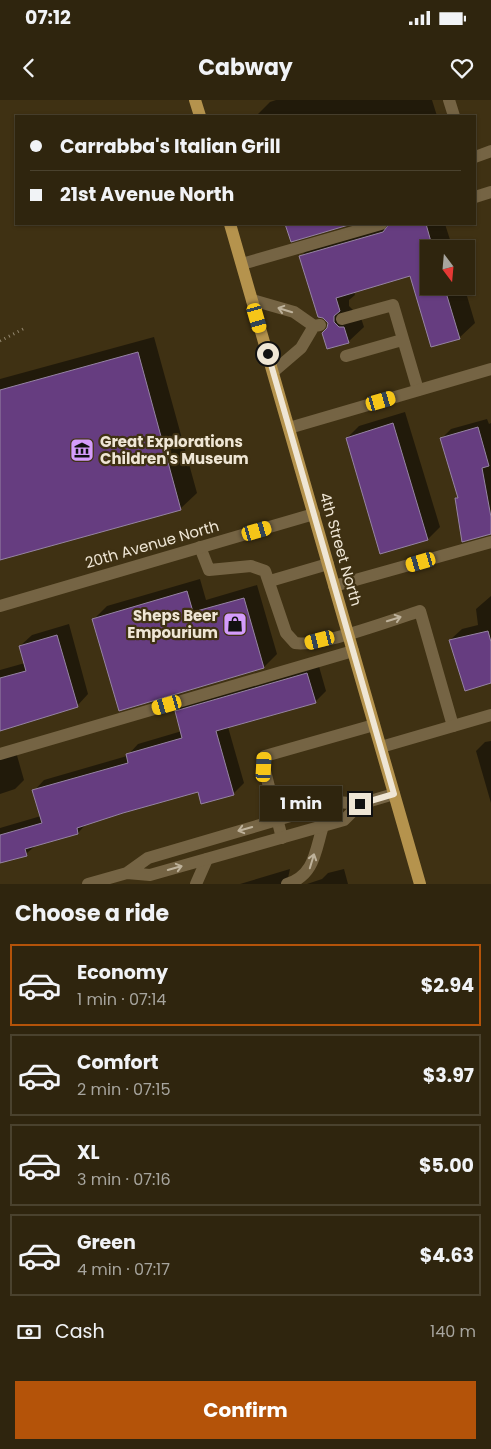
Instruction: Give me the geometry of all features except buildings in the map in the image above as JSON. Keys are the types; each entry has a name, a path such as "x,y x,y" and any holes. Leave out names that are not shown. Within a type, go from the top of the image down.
{"main road":[{"path":"195,100 200,115"},
{"name":"4th Street North","path":"230,225 420,884"}],"street":[{"path":"449,100 454,115"},
{"path":"476,157 491,151"},
{"path":"476,193 491,192"},
{"path":"242,264 378,225"},
{"path":"252,300 294,312 317,326 301,348 273,372"},
{"path":"342,319 392,304 418,390"},
{"path":"346,356 402,340"},
{"path":"289,428 491,369"},
{"name":"20th Avenue North","path":"0,606 314,514"},
{"path":"334,586 491,542"},
{"path":"200,547 209,570 255,566 267,572 286,633 292,642 306,644 420,611 453,726"},
{"path":"270,581 328,564"},
{"path":"0,754 353,650"},
{"path":"381,747 491,715"},
{"path":"282,838 264,767 265,756 374,725"},
{"path":"88,884 127,873 148,858 338,802 360,804 394,794"},
{"path":"127,873 150,875 344,820 360,804"},
{"path":"287,884 300,880 310,869 323,826"},
{"path":"196,884 207,859"}],"path":[{"path":"0,341 25,328"}],"place":[{"name":"Great Explorations Children's Museum","path":"82,450"},
{"name":"Sheps Beer Empourium","path":"235,624"}],"route":[{"path":"268,354 394,794 360,804"}]}
